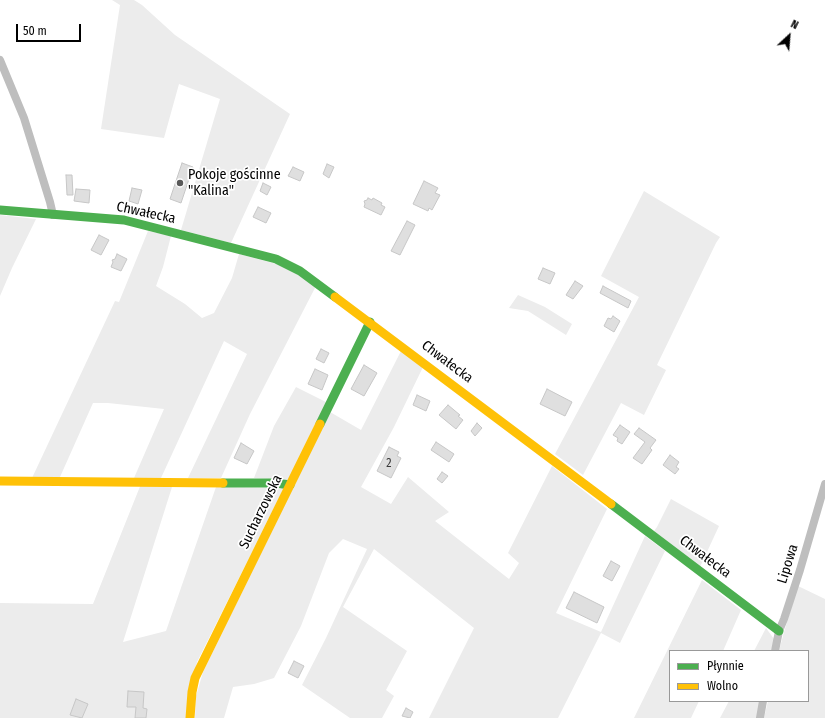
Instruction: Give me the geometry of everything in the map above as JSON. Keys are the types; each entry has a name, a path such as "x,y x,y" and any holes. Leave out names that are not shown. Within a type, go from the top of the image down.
{"street":[{"path":"0,60 24,118 50,202 52,214"},
{"name":"Chwałecka","path":"0,210 124,220 276,259 300,271 370,322 779,631"},
{"name":"Sucharzowska","path":"190,718 192,692 195,678 370,322"},
{"path":"0,481 276,483 290,485"},
{"name":"Lipowa","path":"774,650 779,631 800,570 825,484"},
{"path":"760,718 763,702"}],"shaded area":[{"path":"112,0 134,0 142,5 175,35 290,114 231,243 181,230 220,99 179,84 164,138 101,129 120,5"},
{"path":"644,191 720,237 657,365 666,370 644,415 621,403 583,475 555,454 639,297 601,276"},
{"path":"0,215 36,219 0,296"},
{"path":"148,231 171,236 163,267 156,286 185,304 202,318 214,313 232,278 239,254 284,266 316,286 250,414 221,478 188,478 247,354 224,341 161,478 134,478 164,409 108,403 93,403 60,477 32,478 115,301 119,302"},
{"path":"518,295 545,307 572,324 566,335 528,311 509,308"},
{"path":"401,351 423,367 394,427 361,487 391,504 408,477 449,512 435,521 509,579 519,563 508,553 552,466 607,509 556,613 601,632 645,536 665,551 620,643 601,633 558,718 429,718 474,628 374,549 343,607 407,651 386,690 394,696 382,718 350,718 302,685 326,638 367,549 343,539 329,553 301,626 274,678 254,684 233,687 224,718 195,718 196,696 203,672 330,412 361,430"},
{"path":"296,387 326,402 288,480 254,478 274,426"},
{"path":"141,484 172,487 123,642 166,631 216,487 284,488 197,662 187,718 0,718 0,603 93,604"},
{"path":"671,499 719,526 700,567 654,531"},
{"path":"702,580 741,610 723,650 669,650 669,702 699,702 691,718 634,718"},
{"path":"798,586 825,599 825,718 764,718 768,702 809,702 809,650 779,650"},
{"path":"766,628 774,639 771,650 755,650"},
{"path":"728,702 761,702 757,718 720,718"}],"building":[{"path":"182,163 193,167 181,203 170,199"},
{"path":"327,164 334,167 329,178 323,174"},
{"path":"293,167 304,172 300,181 288,176"},
{"path":"66,175 72,175 73,195 67,195"},
{"path":"424,181 438,188 435,193 440,195 432,210 429,208 428,211 413,204"},
{"path":"263,183 271,187 267,195 260,191"},
{"path":"132,188 142,190 138,204 129,201"},
{"path":"76,189 90,190 89,203 74,201"},
{"path":"368,198 372,200 373,198 382,203 381,205 385,207 381,215 364,207 364,201"},
{"path":"258,207 271,213 266,223 253,217"},
{"path":"407,221 415,225 400,255 391,251"},
{"path":"99,235 109,240 101,255 91,250"},
{"path":"117,254 127,259 121,271 111,267 113,262 112,260 115,259"},
{"path":"543,268 555,273 550,284 538,279"},
{"path":"575,281 583,286 573,299 566,295"},
{"path":"603,286 631,301 628,308 600,293"},
{"path":"613,316 620,321 614,332 604,326 608,318 611,319"},
{"path":"321,349 329,353 324,363 316,359"},
{"path":"364,365 377,373 364,396 351,389"},
{"path":"315,369 328,375 322,390 308,384"},
{"path":"547,389 572,402 565,416 540,404"},
{"path":"417,395 430,401 426,411 413,405"},
{"path":"448,405 460,415 458,416 463,420 456,429 439,415"},
{"path":"477,423 482,428 475,436 471,431"},
{"path":"620,425 630,432 622,444 617,441 618,438 613,435"},
{"path":"639,428 656,440 650,448 652,450 642,464 633,458 645,442 634,434"},
{"path":"436,442 454,454 449,462 431,450"},
{"path":"241,443 254,451 247,464 234,458"},
{"path":"389,447 399,452 397,456 401,458 391,478 377,471"},
{"path":"670,455 679,462 676,467 679,469 675,474 663,465"},
{"path":"442,472 448,476 442,483 437,479"},
{"path":"611,561 620,566 612,581 603,576"},
{"path":"574,592 604,607 597,623 566,608"},
{"path":"294,661 304,666 298,678 288,673"},
{"path":"128,691 144,692 143,708 147,709 146,718 135,718 136,707 127,707"},
{"path":"76,699 88,704 82,718 70,715"},
{"path":"406,708 413,712 410,718 402,716"}],"traffic: fast":[{"path":"0,210 124,220 276,259 300,271 335,297"},
{"path":"320,424 370,322"},
{"path":"223,483 276,483 290,485"},
{"path":"611,504 779,631"}],"traffic: slow":[{"path":"335,297 611,504"},
{"path":"190,718 192,692 195,678 320,424"},
{"path":"0,481 223,483"}],"place":[{"name":"Pokoje gościnne \"Kalina\"","path":"180,183"}]}
